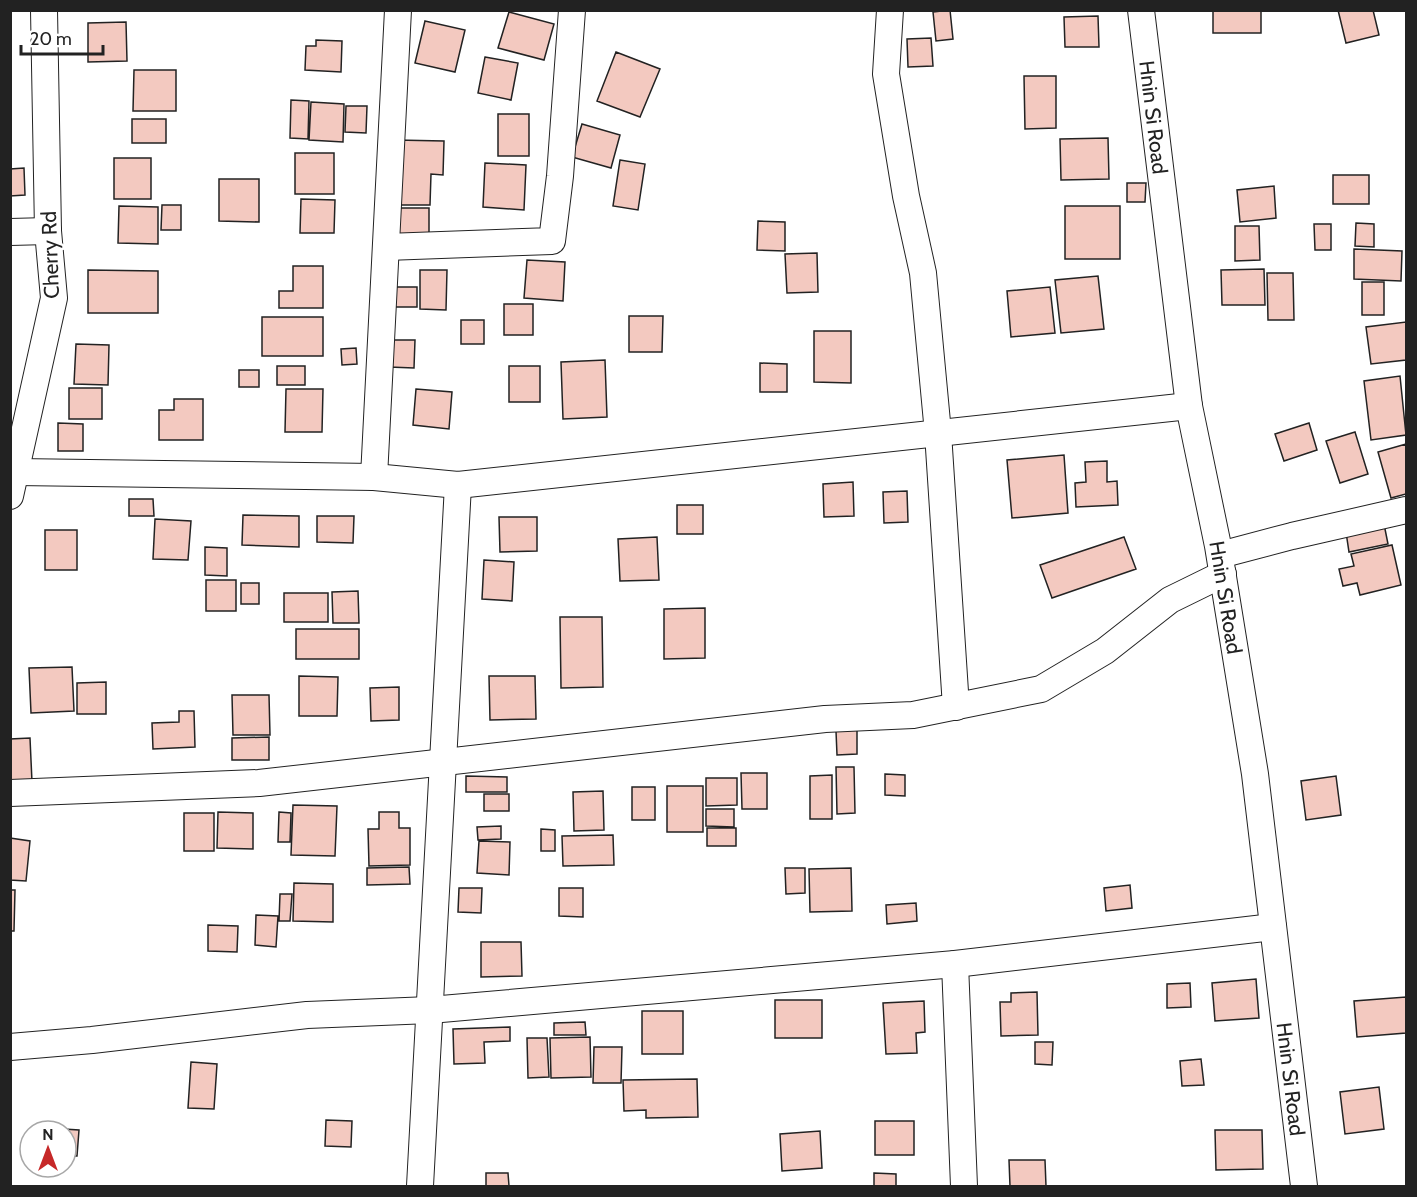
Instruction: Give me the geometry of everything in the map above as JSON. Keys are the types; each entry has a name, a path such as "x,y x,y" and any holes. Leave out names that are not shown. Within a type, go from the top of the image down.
{"street":[{"name":"Cherry Rd","path":"13,484 54,298 48,231 44,10"},
{"path":"374,477 398,10"},
{"path":"386,247 552,241 560,176 572,10"},
{"path":"890,10 886,74 906,196 923,273 938,433 956,707"},
{"name":"Hnin Si Road","path":"1141,10 1189,406 1221,564 1255,774 1304,1186"},
{"path":"10,232 48,231"},
{"path":"13,484 374,477 458,485 1189,406"},
{"path":"420,1186 458,485"},
{"path":"10,793 259,783 825,719 913,715 956,707 1041,689 1105,651 1221,564 1292,536 1407,510"},
{"path":"10,1047 92,1040 307,1015 430,1010 955,964 1273,927"},
{"path":"955,964 964,1186"}],"building":[{"path":"950,10 953,39 936,41 933,12"},
{"path":"1213,10 1261,10 1261,33 1213,33"},
{"path":"1338,10 1373,10 1379,35 1346,43"},
{"path":"509,12 554,24 544,60 498,48"},
{"path":"1098,16 1099,47 1065,47 1064,17"},
{"path":"425,21 465,30 455,72 415,63"},
{"path":"126,22 127,61 88,62 88,23"},
{"path":"931,38 933,66 908,67 907,39"},
{"path":"316,40 342,41 341,72 305,70 306,46 316,46"},
{"path":"616,52 660,69 640,117 597,101"},
{"path":"485,57 518,63 511,100 478,93"},
{"path":"134,70 176,70 176,111 133,111"},
{"path":"1024,76 1056,76 1056,128 1025,129"},
{"path":"291,100 309,101 308,139 290,138"},
{"path":"311,102 344,104 343,142 309,140"},
{"path":"346,106 367,106 366,133 345,132"},
{"path":"498,114 529,114 529,156 498,156"},
{"path":"132,119 166,119 166,143 132,143"},
{"path":"582,124 620,135 611,168 572,157"},
{"path":"1108,138 1109,179 1061,180 1060,139"},
{"path":"395,140 444,141 443,175 431,174 430,205 393,205"},
{"path":"295,153 334,153 334,194 295,194"},
{"path":"114,158 151,158 151,199 114,199"},
{"path":"620,160 645,164 638,210 613,206"},
{"path":"485,163 526,165 524,210 483,207"},
{"path":"24,168 25,195 10,196 10,169"},
{"path":"1333,175 1369,175 1369,204 1333,204"},
{"path":"219,179 259,179 259,222 219,221"},
{"path":"1127,183 1146,183 1145,202 1127,202"},
{"path":"1274,186 1276,218 1240,222 1237,190"},
{"path":"301,199 335,200 334,233 300,233"},
{"path":"162,205 181,205 181,230 161,230"},
{"path":"119,206 158,207 158,244 118,243"},
{"path":"1065,206 1120,206 1120,259 1065,259"},
{"path":"393,208 429,208 429,235 393,234"},
{"path":"758,221 785,222 785,251 757,250"},
{"path":"1356,223 1374,224 1374,247 1355,246"},
{"path":"1314,224 1331,224 1331,250 1315,250"},
{"path":"1235,226 1259,226 1260,260 1235,261"},
{"path":"1354,249 1402,251 1401,281 1354,279"},
{"path":"817,253 818,292 787,293 785,254"},
{"path":"527,260 565,262 563,301 524,298"},
{"path":"293,266 323,266 323,308 279,308 279,291 293,291"},
{"path":"1264,269 1265,305 1222,305 1221,270"},
{"path":"88,270 158,271 158,313 88,313"},
{"path":"420,270 447,270 446,310 420,309"},
{"path":"1267,273 1293,273 1294,320 1268,320"},
{"path":"1098,276 1104,329 1061,333 1055,280"},
{"path":"1362,282 1384,282 1384,315 1362,315"},
{"path":"394,287 417,287 417,307 394,307"},
{"path":"1050,287 1055,333 1011,337 1007,291"},
{"path":"504,304 533,304 533,335 504,335"},
{"path":"629,316 663,316 662,352 629,352"},
{"path":"262,317 323,317 323,356 262,356"},
{"path":"461,320 484,320 484,344 461,344"},
{"path":"1406,322 1406,360 1371,364 1366,327"},
{"path":"814,331 851,331 851,383 814,382"},
{"path":"390,340 415,340 414,368 389,367"},
{"path":"76,344 109,345 108,385 74,384"},
{"path":"356,348 357,364 342,365 341,349"},
{"path":"605,360 607,417 563,419 561,362"},
{"path":"760,363 787,364 787,392 760,392"},
{"path":"277,366 305,366 305,385 277,385"},
{"path":"509,366 540,366 540,402 509,402"},
{"path":"239,370 259,370 259,387 239,387"},
{"path":"1400,376 1406,435 1371,440 1364,381"},
{"path":"69,388 102,388 102,419 69,419"},
{"path":"286,389 323,389 322,432 285,432"},
{"path":"416,389 452,392 449,429 413,425"},
{"path":"174,399 203,399 203,440 159,440 159,410 174,410"},
{"path":"58,423 83,424 83,451 58,451"},
{"path":"1309,423 1317,450 1284,461 1275,434"},
{"path":"1355,432 1368,474 1340,483 1326,441"},
{"path":"1406,444 1406,494 1391,498 1378,452"},
{"path":"1064,455 1068,513 1012,518 1007,460"},
{"path":"1107,461 1107,482 1117,481 1118,505 1076,507 1075,483 1086,482 1085,462"},
{"path":"853,482 854,516 824,517 823,484"},
{"path":"907,491 908,522 884,523 883,492"},
{"path":"129,499 153,499 154,516 129,516"},
{"path":"677,505 703,505 703,534 677,534"},
{"path":"243,515 299,516 299,547 242,545"},
{"path":"317,516 354,516 353,543 317,542"},
{"path":"499,517 537,517 537,551 500,552"},
{"path":"155,519 191,521 188,560 153,559"},
{"path":"1384,524 1388,544 1349,552 1346,532"},
{"path":"45,530 77,530 77,570 45,570"},
{"path":"657,537 659,580 620,581 618,539"},
{"path":"1124,537 1136,569 1052,598 1040,565"},
{"path":"1392,545 1401,585 1360,595 1357,583 1343,586 1339,569 1354,566 1351,554"},
{"path":"205,547 227,548 227,576 205,575"},
{"path":"484,560 514,562 512,601 482,599"},
{"path":"206,580 236,580 236,611 206,611"},
{"path":"241,583 259,583 259,604 241,604"},
{"path":"358,591 359,623 333,623 332,592"},
{"path":"284,593 328,593 328,622 284,622"},
{"path":"705,608 705,658 664,659 664,609"},
{"path":"560,617 602,617 603,687 561,688"},
{"path":"296,629 359,629 359,659 296,659"},
{"path":"72,667 74,711 31,713 29,668"},
{"path":"299,676 338,677 337,716 299,716"},
{"path":"489,676 535,676 536,719 490,720"},
{"path":"106,682 106,714 77,714 77,683"},
{"path":"399,687 399,720 371,721 370,688"},
{"path":"232,695 269,695 270,735 233,735"},
{"path":"179,711 194,711 195,747 153,749 152,723 179,722"},
{"path":"857,730 857,754 837,755 836,731"},
{"path":"269,737 269,760 232,760 232,738"},
{"path":"30,738 32,782 10,784 10,739"},
{"path":"836,767 854,767 855,813 837,814"},
{"path":"741,773 767,773 767,809 742,809"},
{"path":"885,774 905,775 905,796 885,795"},
{"path":"832,775 832,819 810,819 810,776"},
{"path":"466,776 507,777 507,792 466,792"},
{"path":"1336,776 1341,815 1306,820 1301,781"},
{"path":"706,778 737,778 737,805 706,806"},
{"path":"667,786 703,786 703,832 667,832"},
{"path":"632,787 655,787 655,820 632,820"},
{"path":"603,791 604,830 574,831 573,792"},
{"path":"484,794 509,794 509,811 484,811"},
{"path":"293,805 337,806 335,856 291,855"},
{"path":"706,809 734,809 734,827 706,826"},
{"path":"218,812 253,813 253,849 217,848"},
{"path":"279,812 291,813 290,842 278,842"},
{"path":"379,812 399,812 399,828 410,828 410,865 369,866 368,829 379,829"},
{"path":"184,813 214,813 214,851 184,851"},
{"path":"501,826 501,839 478,840 477,827"},
{"path":"707,828 736,828 736,846 707,846"},
{"path":"541,829 555,830 555,851 541,851"},
{"path":"613,835 614,865 563,866 562,836"},
{"path":"10,838 30,841 26,881 10,880"},
{"path":"479,841 510,842 509,875 477,873"},
{"path":"409,867 410,884 367,885 367,868"},
{"path":"785,868 805,868 805,893 786,894"},
{"path":"851,868 852,911 810,912 809,869"},
{"path":"294,883 333,884 333,922 293,921"},
{"path":"1130,885 1132,908 1106,911 1104,888"},
{"path":"459,888 482,888 481,913 458,912"},
{"path":"559,888 583,888 583,917 559,916"},
{"path":"10,890 15,890 14,931 10,931"},
{"path":"280,894 292,894 290,921 279,921"},
{"path":"916,903 917,921 887,924 886,905"},
{"path":"256,915 278,916 276,947 255,945"},
{"path":"208,925 238,926 237,952 208,951"},
{"path":"481,942 521,942 522,976 481,977"},
{"path":"1256,979 1259,1018 1215,1021 1212,983"},
{"path":"1190,983 1191,1007 1167,1008 1167,984"},
{"path":"1037,992 1038,1035 1001,1036 1000,1002 1011,1002 1011,993"},
{"path":"1406,997 1406,1033 1357,1037 1354,1001"},
{"path":"775,1000 822,1000 822,1038 775,1038"},
{"path":"924,1001 925,1032 916,1033 917,1053 886,1054 883,1003"},
{"path":"642,1011 683,1011 683,1054 642,1054"},
{"path":"585,1022 586,1035 554,1035 554,1023"},
{"path":"510,1027 510,1041 484,1042 485,1063 454,1064 453,1029"},
{"path":"590,1037 591,1077 551,1078 550,1038"},
{"path":"527,1038 547,1038 549,1077 528,1078"},
{"path":"1035,1042 1053,1042 1052,1065 1035,1064"},
{"path":"594,1047 622,1047 621,1083 593,1083"},
{"path":"1201,1059 1204,1085 1182,1086 1180,1061"},
{"path":"191,1062 217,1064 214,1109 188,1108"},
{"path":"697,1079 698,1117 646,1118 646,1110 624,1111 623,1080"},
{"path":"1379,1087 1384,1129 1345,1134 1340,1092"},
{"path":"326,1120 352,1121 351,1147 325,1146"},
{"path":"875,1121 914,1121 914,1155 875,1155"},
{"path":"1215,1130 1262,1130 1263,1169 1216,1170"},
{"path":"820,1131 822,1168 782,1171 780,1134"},
{"path":"1009,1160 1045,1160 1046,1186 1010,1186"},
{"path":"486,1173 508,1173 509,1186 486,1186"},
{"path":"874,1173 896,1174 896,1186 874,1186"}]}
